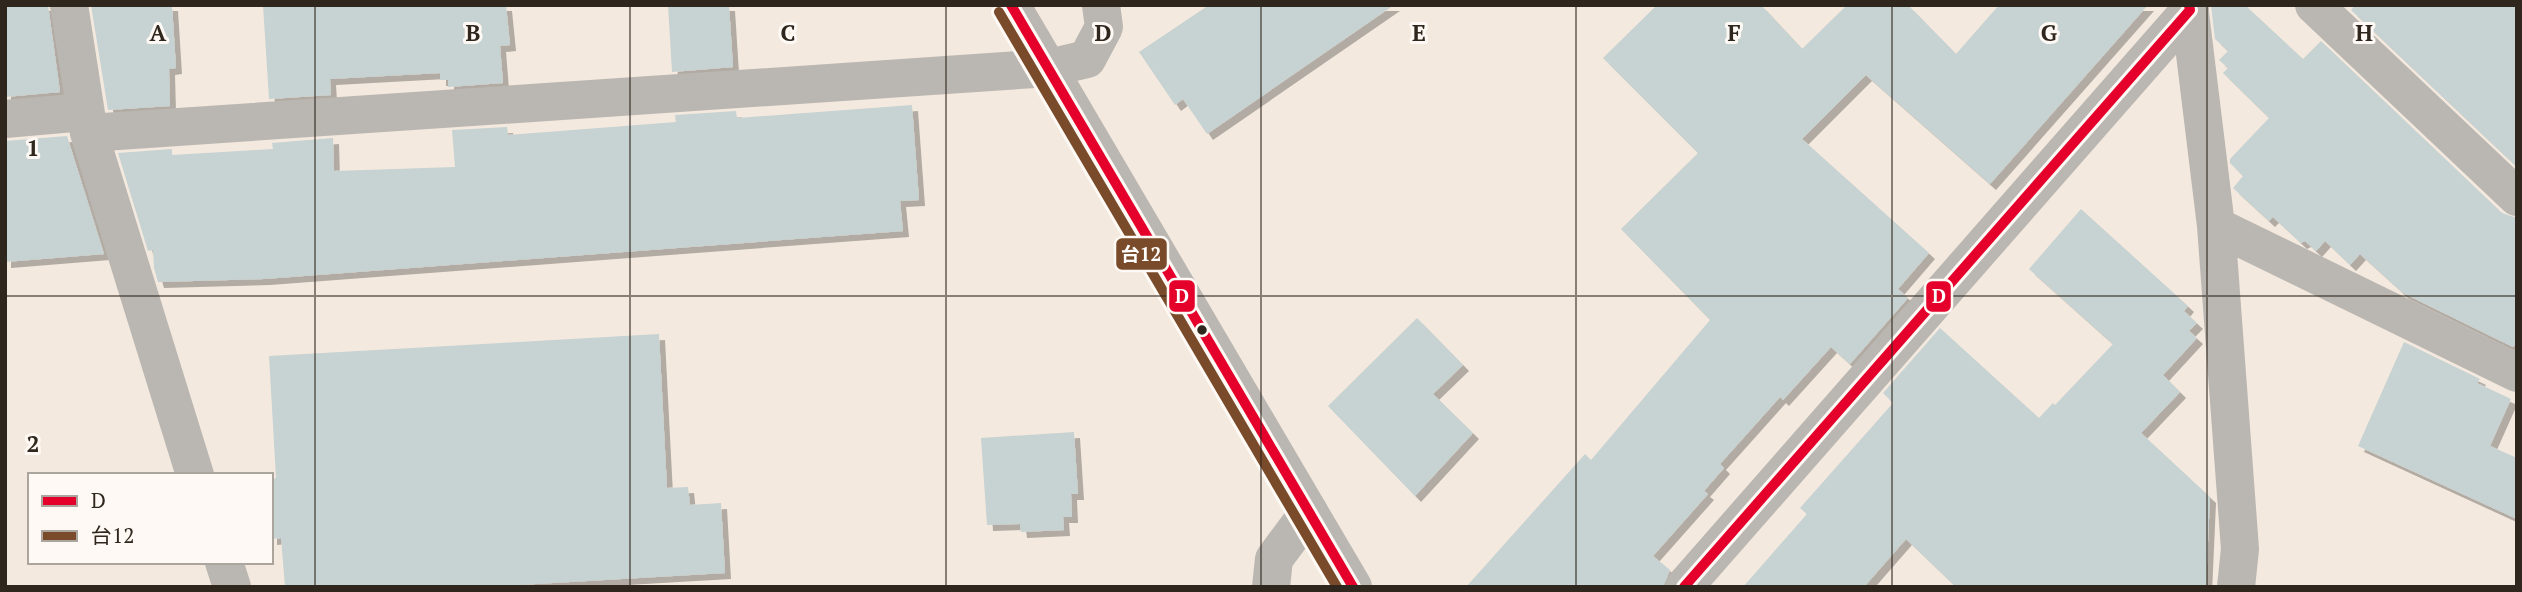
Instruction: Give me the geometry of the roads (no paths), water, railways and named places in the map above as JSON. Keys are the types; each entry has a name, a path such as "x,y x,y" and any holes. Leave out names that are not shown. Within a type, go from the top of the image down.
{"street":[{"path":"69,5 87,123 194,473"},
{"path":"1011,5 1353,587"},
{"path":"5,119 87,123 1049,68 1087,59 1104,27 1101,5"},
{"path":"2314,5 2517,197"},
{"path":"2190,8 2216,226 2240,549 2236,587"},
{"path":"1684,587 2190,8"},
{"path":"2216,226 2517,373"},
{"path":"1271,587 1274,559 1309,512"},
{"path":"225,564 232,587"}]}
